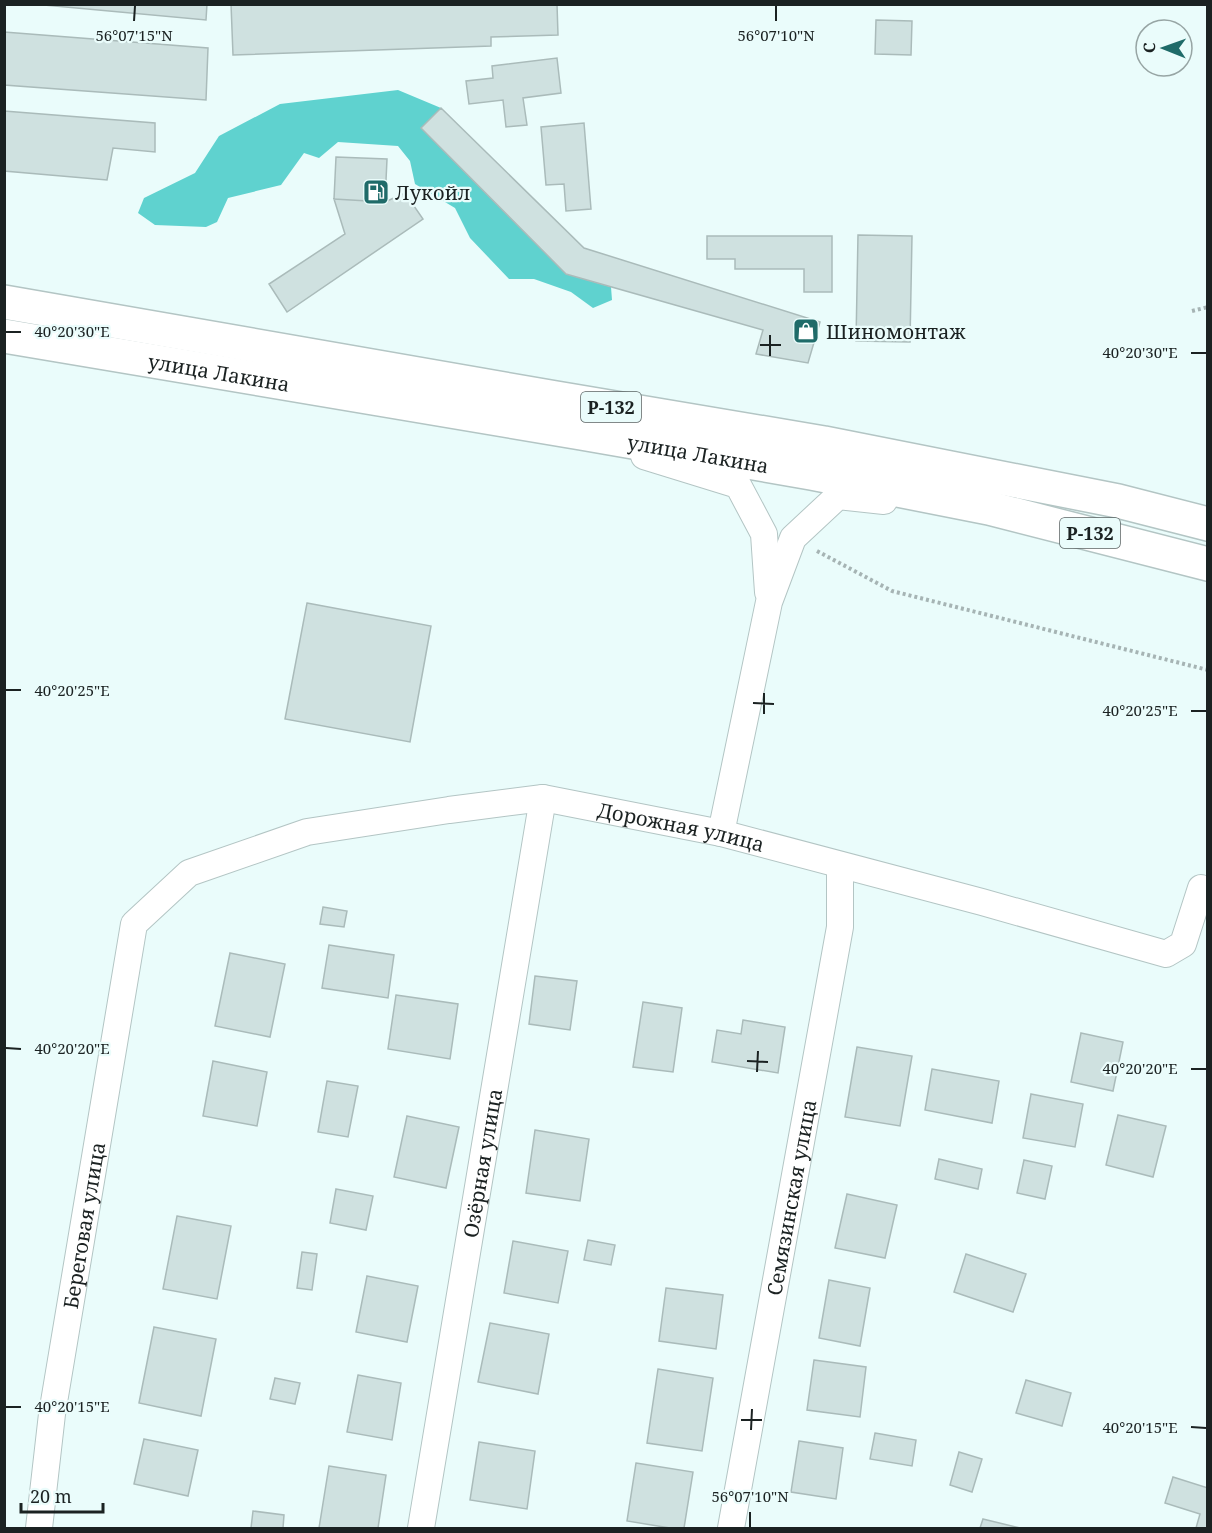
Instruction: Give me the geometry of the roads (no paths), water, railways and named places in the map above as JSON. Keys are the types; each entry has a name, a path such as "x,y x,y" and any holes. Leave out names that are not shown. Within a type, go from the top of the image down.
{"highway":[{"name":"улица Лакина","path":"4,302 824,442 1118,501 1208,524"},
{"name":"улица Лакина","path":"4,336 811,474 989,508 1208,564"}],"street":[{"path":"581,433 626,451 738,485 764,534 769,602"},
{"path":"721,833 769,602 793,538 838,496 913,504 989,508"},
{"name":"Дорожная улица","path":"134,924 189,873 308,832 543,798 721,833 982,902 1166,954 1183,944 1202,888"},
{"name":"Озёрная улица","path":"421,1528 543,798"},
{"name":"Семязинская улица","path":"731,1528 840,927 840,865"},
{"name":"Береговая улица","path":"39,1528 52,1414 134,924"}],"place":[{"name":"Лукойл","path":"376,192"},
{"name":"Шиномонтаж","path":"806,331"}]}
